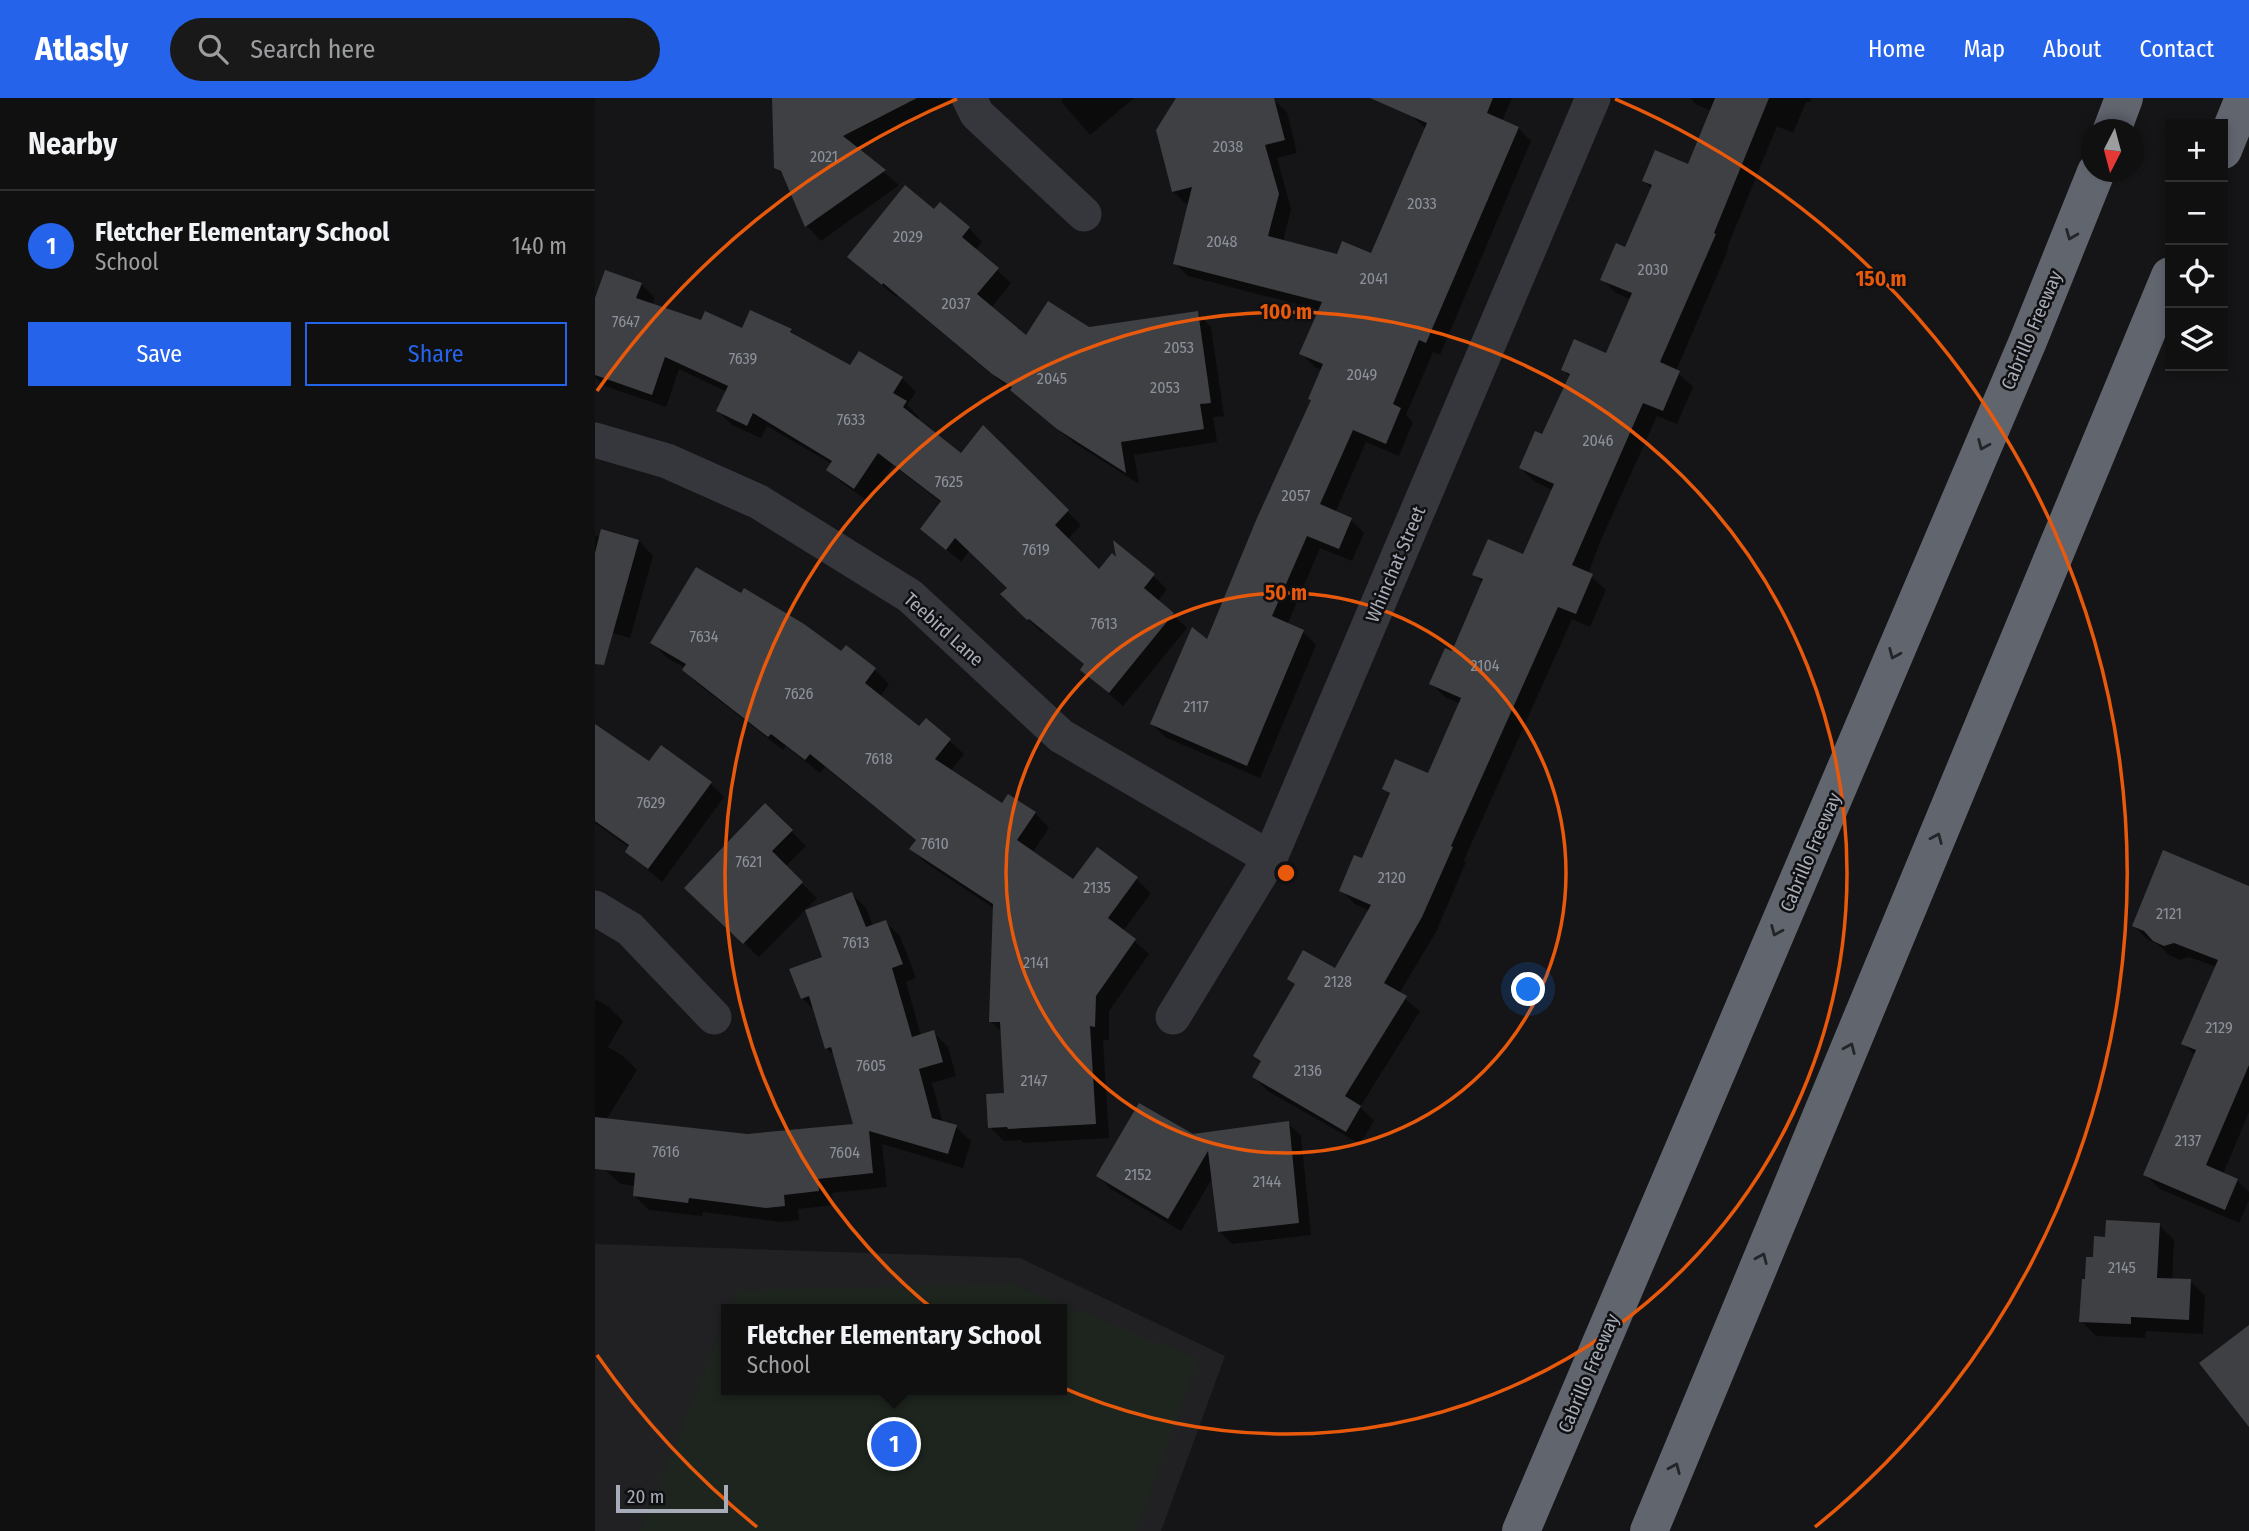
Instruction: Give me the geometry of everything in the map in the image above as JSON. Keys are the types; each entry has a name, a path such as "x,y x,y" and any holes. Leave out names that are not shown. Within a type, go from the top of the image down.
{"highway":[{"path":"2116,119 2125,98"},
{"path":"2228,138 2244,98"},
{"name":"Cabrillo Freeway","path":"1521,1531 2028,341 2092,182"},
{"path":"1649,1531 2165,288"}],"street":[{"path":"969,98 978,114 1084,214"},
{"name":"Whinchat Street","path":"1173,1017 1270,858 1593,98"},
{"name":"Teebird Lane","path":"595,440 667,461 771,509 911,596 1061,736 1270,858"},
{"path":"595,908 630,929 713,1017"}],"shaded area":[{"path":"595,1244 1020,1258 1225,1356 1161,1531 595,1531"},
{"path":"1012,1284 1062,1304 732,1304 738,1290"},
{"path":"1067,1306 1198,1359 1136,1531 640,1531 721,1331 721,1395 1067,1395"}],"building":[{"path":"772,98 917,98 843,136 886,170 805,227 781,171 774,168"},
{"path":"1176,98 1274,98 1285,140 1265,145 1279,194 1268,236 1337,254 1342,241 1371,253 1427,123 1370,98 1493,98 1487,113 1519,127 1426,343 1419,340 1393,404 1401,408 1386,444 1353,430 1320,504 1352,518 1339,549 1307,536 1272,616 1304,630 1247,766 1150,724 1192,627 1207,639 1257,518 1311,400 1308,399 1323,364 1299,354 1322,302 1173,264 1192,187 1172,192 1156,130"},
{"path":"1715,98 1769,98 1714,233 1716,234 1660,362 1680,371 1663,411 1643,403 1572,565 1593,574 1576,614 1558,607 1422,917 1384,983 1407,996 1345,1096 1361,1106 1346,1132 1252,1077 1261,1061 1253,1056 1295,984 1287,979 1303,950 1335,968 1371,905 1339,891 1354,855 1362,858 1390,793 1382,789 1395,759 1428,773 1461,698 1429,684 1445,648 1452,651 1483,579 1472,575 1488,539 1523,554 1554,484 1519,468 1535,431 1542,434 1570,374 1561,370 1574,339 1606,353 1632,293 1600,280 1616,243 1625,247 1652,185 1642,181 1655,150 1688,164"},
{"path":"905,185 934,209 940,202 970,227 962,237 999,268 977,294 1026,335 1048,301 1089,327 1198,311 1211,403 1200,404 1204,429 1121,442 1126,473 1057,429 1010,390 1012,387 992,374 883,283 882,285 847,257"},
{"path":"605,270 642,283 636,298 701,320 705,311 742,328 750,310 792,329 790,332 850,365 859,351 903,377 893,393 907,401 903,407 961,453 983,425 1069,510 1055,525 1099,569 1112,553 1116,557 1113,540 1155,574 1144,588 1174,613 1109,693 1080,670 1084,664 1027,620 1000,594 1007,588 955,538 946,550 920,529 941,501 878,453 854,489 826,470 832,461 753,413 747,426 716,411 728,386 665,357 652,395 595,375 595,298"},
{"path":"601,529 639,540 604,665 595,664 595,553"},
{"path":"696,567 741,593 744,588 804,624 841,651 846,645 876,668 865,683 919,726 926,718 951,739 935,759 1002,803 1008,794 1036,812 1017,840 1073,879 1097,847 1138,877 1108,918 1136,939 1096,996 1095,1027 1090,1026 1096,1124 988,1128 986,1094 1004,1093 1000,1022 989,1022 993,904 909,849 916,840 810,754 805,760 771,734 768,737 682,670 686,664 650,643"},
{"path":"595,724 649,761 661,745 712,782 648,869 625,852 629,845 595,821"},
{"path":"765,803 793,830 772,851 803,882 743,944 684,888"},
{"path":"2163,850 2249,886 2249,1065 2206,1165 2238,1179 2225,1210 2143,1175 2196,1050 2181,1044 2218,960 2174,943 2164,946 2153,941 2144,931 2132,926"},
{"path":"852,892 866,927 886,920 903,964 892,968 912,1037 934,1030 943,1062 919,1069 932,1118 957,1125 948,1154 869,1131 873,1173 818,1179 819,1191 784,1195 785,1206 766,1208 689,1198 688,1203 633,1196 635,1173 595,1169 595,1117 747,1134 853,1124 831,1047 825,1049 809,996 801,999 789,969 822,957 805,910"},
{"path":"1139,1103 1193,1134 1289,1121 1299,1223 1218,1232 1208,1151 1168,1219 1096,1176"},
{"path":"2106,1220 2160,1223 2157,1278 2191,1279 2189,1320 2131,1317 2131,1324 2079,1322 2086,1257 2093,1257 2094,1236 2105,1237"},
{"path":"2249,1325 2249,1427 2199,1363"}],"place":[{"name":"Fletcher Elementary School","path":"894,1444"}]}
